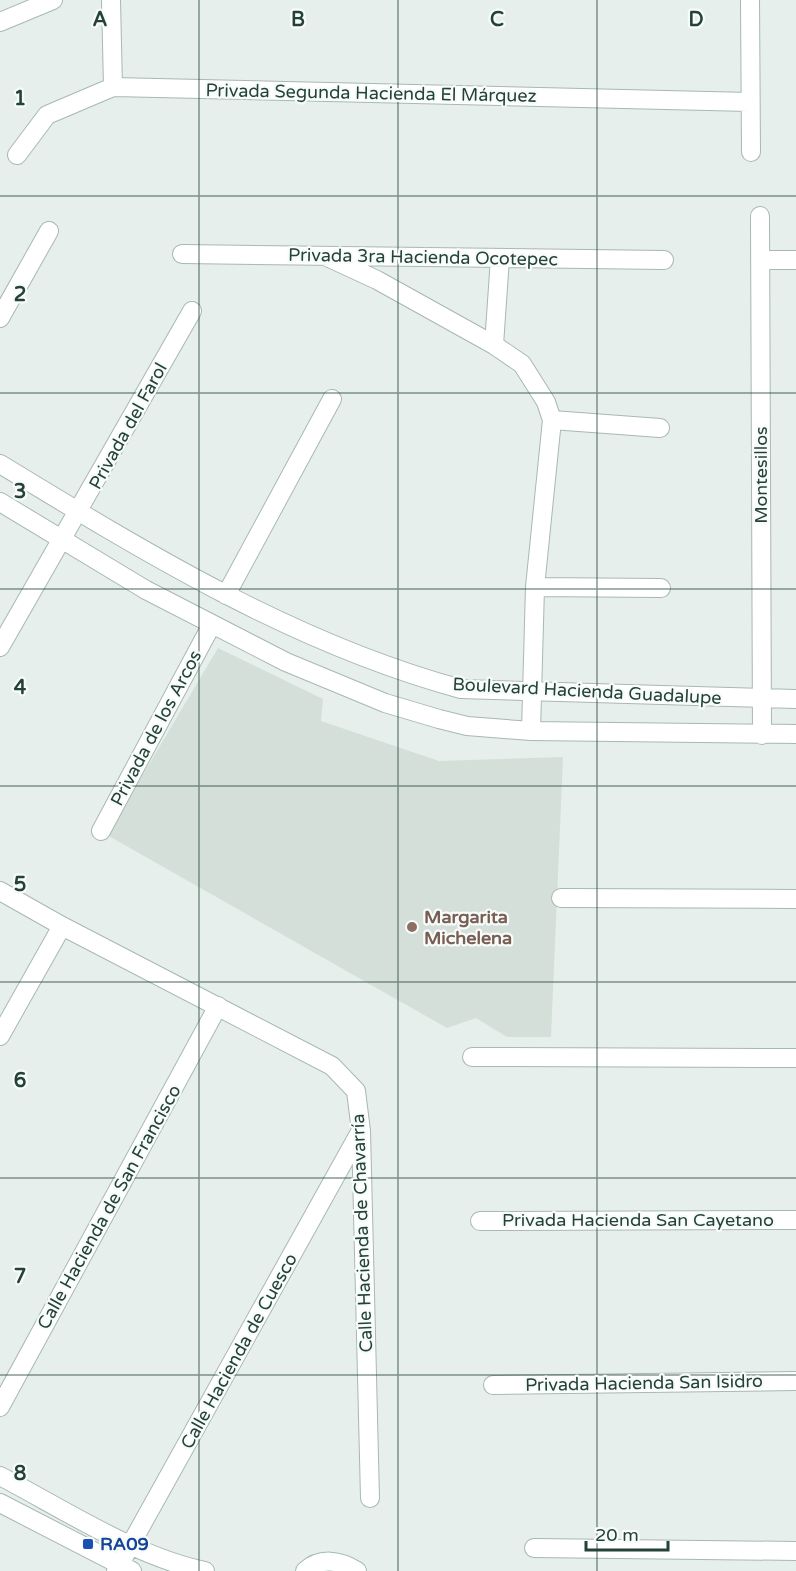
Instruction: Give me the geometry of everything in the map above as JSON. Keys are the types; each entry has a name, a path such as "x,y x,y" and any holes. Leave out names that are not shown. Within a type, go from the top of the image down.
{"street":[{"path":"0,22 52,0"},
{"path":"111,0 113,87"},
{"path":"750,0 751,152"},
{"name":"Privada Segunda Hacienda El Márquez","path":"17,155 47,115 113,87 750,102"},
{"name":"Montesillos","path":"760,216 762,735"},
{"path":"0,318 49,231"},
{"name":"Privada 3ra Hacienda Ocotepec","path":"182,254 664,260"},
{"path":"325,256 377,280 494,345 522,364 546,402 552,420 535,587 531,731"},
{"path":"494,345 500,258"},
{"path":"760,260 796,260"},
{"name":"Privada del Farol","path":"0,647 80,512 192,311"},
{"path":"226,595 332,399"},
{"path":"552,420 660,428"},
{"name":"Boulevard Hacienda Guadalupe","path":"0,464 226,595 332,646 423,679 461,689 796,699"},
{"name":"Boulevard Hacienda Guadalupe","path":"0,502 146,590 286,662 385,703 467,726 531,731 796,734"},
{"path":"535,587 661,588"},
{"name":"Privada de los Arcos","path":"101,831 212,624"},
{"name":"Calle Hacienda de Chavarría","path":"0,891 62,926 332,1066 356,1091 361,1131 370,1498"},
{"path":"561,898 796,900"},
{"path":"0,1036 62,926"},
{"name":"Calle Hacienda de San Francisco","path":"0,1407 218,1006"},
{"path":"472,1057 796,1058"},
{"name":"Calle Hacienda de Cuesco","path":"122,1569 132,1545 361,1131"},
{"name":"Privada Hacienda San Cayetano","path":"480,1221 796,1220"},
{"name":"Privada Hacienda San Isidro","path":"493,1385 796,1382"},
{"path":"0,1476 132,1545 177,1565 205,1571"},
{"path":"0,1503 122,1569"},
{"path":"534,1548 796,1551"},
{"path":"304,1571 321,1562 334,1561 357,1571"}],"shaded area":[{"name":"Margarita Michelena","path":"218,648 323,699 321,721 439,761 563,757 551,1037 507,1037 476,1018 447,1028 107,835"}],"place":[{"name":"Margarita Michelena","path":"412,927"},
{"name":"RA09","path":"88,1544"}]}
